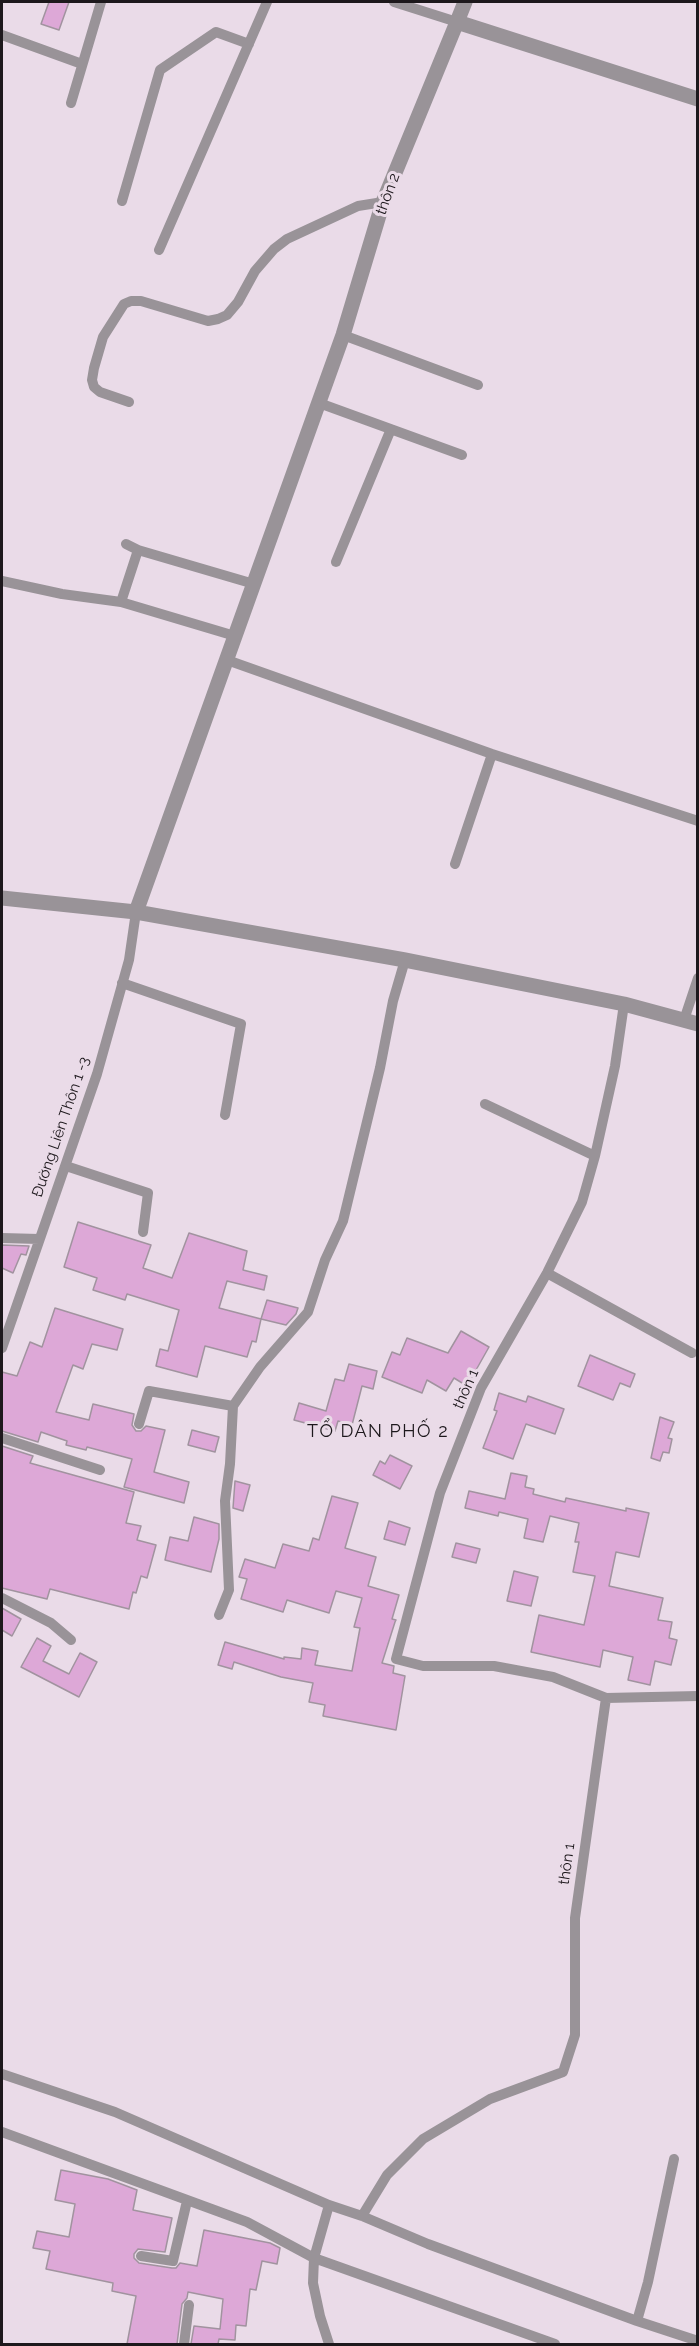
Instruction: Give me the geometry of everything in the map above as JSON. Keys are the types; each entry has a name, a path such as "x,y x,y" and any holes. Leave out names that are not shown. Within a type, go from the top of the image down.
{"street":[{"name":"thôn 2","path":"136,912 343,335 383,202 465,2"},
{"path":"457,22 698,99"},
{"path":"2,898 136,912 405,960 624,1004 691,1022"}],"lane":[{"path":"71,103 101,2"},
{"path":"159,250 267,2"},
{"path":"394,2 457,22"},
{"path":"122,201 160,70 216,32 249,44"},
{"path":"2,35 82,64"},
{"path":"129,402 100,392 94,387 92,380 103,337 124,304 141,301 208,321 218,319 227,315 238,302 255,271 274,249 288,239 358,206 383,202"},
{"path":"343,335 478,386"},
{"path":"319,403 462,455"},
{"path":"336,562 391,429"},
{"path":"126,544 138,550 254,584"},
{"path":"121,602 138,550"},
{"path":"2,581 62,594 121,602 235,636"},
{"path":"227,660 492,754 698,821"},
{"path":"455,864 492,754"},
{"name":"Đường Liên Thôn 1 -3","path":"2,1344 97,1074 129,960 136,912"},
{"path":"219,1615 229,1590 225,1501 230,1464 233,1406 260,1367 308,1312 325,1260 343,1221 380,1068 393,1001 405,960"},
{"path":"691,1022 698,978"},
{"path":"122,983 241,1024 225,1115"},
{"name":"thôn 1","path":"624,1004 615,1066 582,1202 547,1273 481,1388 440,1493 396,1659 423,1666 494,1666 553,1677 606,1698 698,1696"},
{"path":"485,1104 595,1156"},
{"path":"66,1166 148,1193 143,1232"},
{"path":"2,1238 39,1239"},
{"path":"547,1273 692,1353"},
{"path":"139,1424 149,1391 233,1406"},
{"path":"2,1438 100,1470"},
{"path":"2,1598 51,1623 71,1640"},
{"name":"thôn 1","path":"362,2216 387,2175 423,2139 451,2120 490,2099 563,2072 575,2036 575,1918 606,1698"},
{"path":"2,2074 115,2112 329,2205 362,2216 428,2244 637,2321 698,2341"},
{"path":"2,2132 247,2222 314,2258 555,2344"},
{"path":"637,2321 648,2282 674,2159"},
{"path":"141,2256 173,2260 188,2201"},
{"path":"328,2344 313,2283 314,2258 329,2205"},
{"path":"184,2344 189,2305"}],"building":[{"path":"49,2 69,2 59,30 41,24"},
{"path":"78,1222 151,1245 143,1268 172,1278 189,1233 247,1251 243,1270 267,1276 264,1290 227,1281 219,1308 261,1319 256,1342 252,1341 247,1357 205,1346 197,1377 156,1366 160,1349 168,1351 179,1310 127,1294 125,1300 93,1290 97,1278 64,1267"},
{"path":"2,1245 29,1246 26,1255 21,1254 13,1273 2,1268"},
{"path":"267,1300 298,1308 296,1314 286,1325 261,1319"},
{"path":"55,1308 123,1329 117,1350 92,1344 83,1369 73,1365 56,1412 89,1420 93,1404 134,1414 132,1425 136,1431 141,1431 146,1426 165,1430 154,1472 189,1482 184,1503 124,1487 132,1459 87,1447 86,1450 66,1445 67,1441 41,1432 38,1442 2,1431 2,1372 17,1376 30,1342 42,1347"},
{"path":"461,1331 489,1347 467,1386 454,1378 446,1391 427,1380 422,1393 382,1377 392,1352 400,1355 407,1338 448,1353"},
{"path":"590,1355 635,1374 630,1387 620,1383 613,1400 578,1386"},
{"path":"349,1364 377,1371 373,1389 362,1386 352,1425 338,1421 335,1431 294,1420 299,1403 326,1411 335,1379 344,1381"},
{"path":"499,1393 526,1402 528,1396 564,1409 555,1434 526,1424 513,1459 483,1448 497,1411 494,1410"},
{"path":"660,1417 674,1422 668,1438 672,1439 669,1453 663,1452 660,1461 651,1458"},
{"path":"192,1430 219,1437 215,1452 188,1445"},
{"path":"2,1446 33,1456 30,1463 134,1492 126,1523 141,1526 137,1540 156,1545 147,1578 141,1576 136,1593 133,1592 129,1609 50,1589 47,1599 2,1588"},
{"path":"390,1455 412,1466 400,1489 373,1475 380,1461 385,1464"},
{"path":"511,1473 527,1476 525,1487 534,1489 533,1494 565,1502 566,1498 626,1511 626,1508 649,1513 639,1557 616,1552 609,1586 663,1598 658,1620 672,1622 669,1638 677,1640 671,1665 655,1661 650,1685 628,1680 633,1657 603,1650 600,1667 531,1652 539,1615 584,1625 595,1576 573,1572 579,1542 575,1542 579,1523 550,1516 543,1542 524,1538 528,1519 499,1512 498,1516 465,1508 469,1491 505,1499"},
{"path":"235,1481 250,1485 243,1511 233,1508"},
{"path":"332,1496 358,1503 345,1548 376,1557 368,1586 399,1595 392,1619 396,1620 382,1663 394,1666 393,1673 405,1676 396,1730 323,1716 325,1705 309,1702 313,1683 281,1677 234,1662 232,1669 218,1665 225,1642 284,1659 284,1657 301,1659 302,1648 318,1651 315,1665 352,1671 360,1628 354,1627 362,1598 336,1591 329,1613 287,1600 283,1612 241,1599 247,1579 239,1577 245,1559 275,1568 283,1544 309,1551 313,1538 319,1540"},
{"path":"194,1517 219,1524 219,1539 211,1572 165,1560 170,1537 188,1541"},
{"path":"389,1521 410,1528 405,1545 384,1539"},
{"path":"456,1543 480,1549 476,1563 452,1557"},
{"path":"514,1571 538,1577 531,1606 507,1601"},
{"path":"2,1608 21,1619 12,1636 2,1630"},
{"path":"37,1638 51,1646 43,1661 69,1674 80,1653 97,1662 79,1697 21,1667"},
{"path":"61,2170 108,2179 137,2190 133,2210 172,2218 165,2252 138,2249 134,2258 139,2263 172,2268 176,2268 180,2263 197,2266 204,2230 270,2243 280,2248 277,2264 262,2261 256,2290 250,2289 246,2326 236,2325 235,2340 219,2339 218,2344 191,2344 194,2326 220,2329 223,2299 188,2292 182,2304 177,2344 127,2344 136,2296 112,2291 113,2283 46,2269 50,2251 33,2248 37,2231 69,2237 75,2204 55,2200"}],"district":[{"name":"TỔ DÂN PHỐ 2","path":"378,1432"}]}
